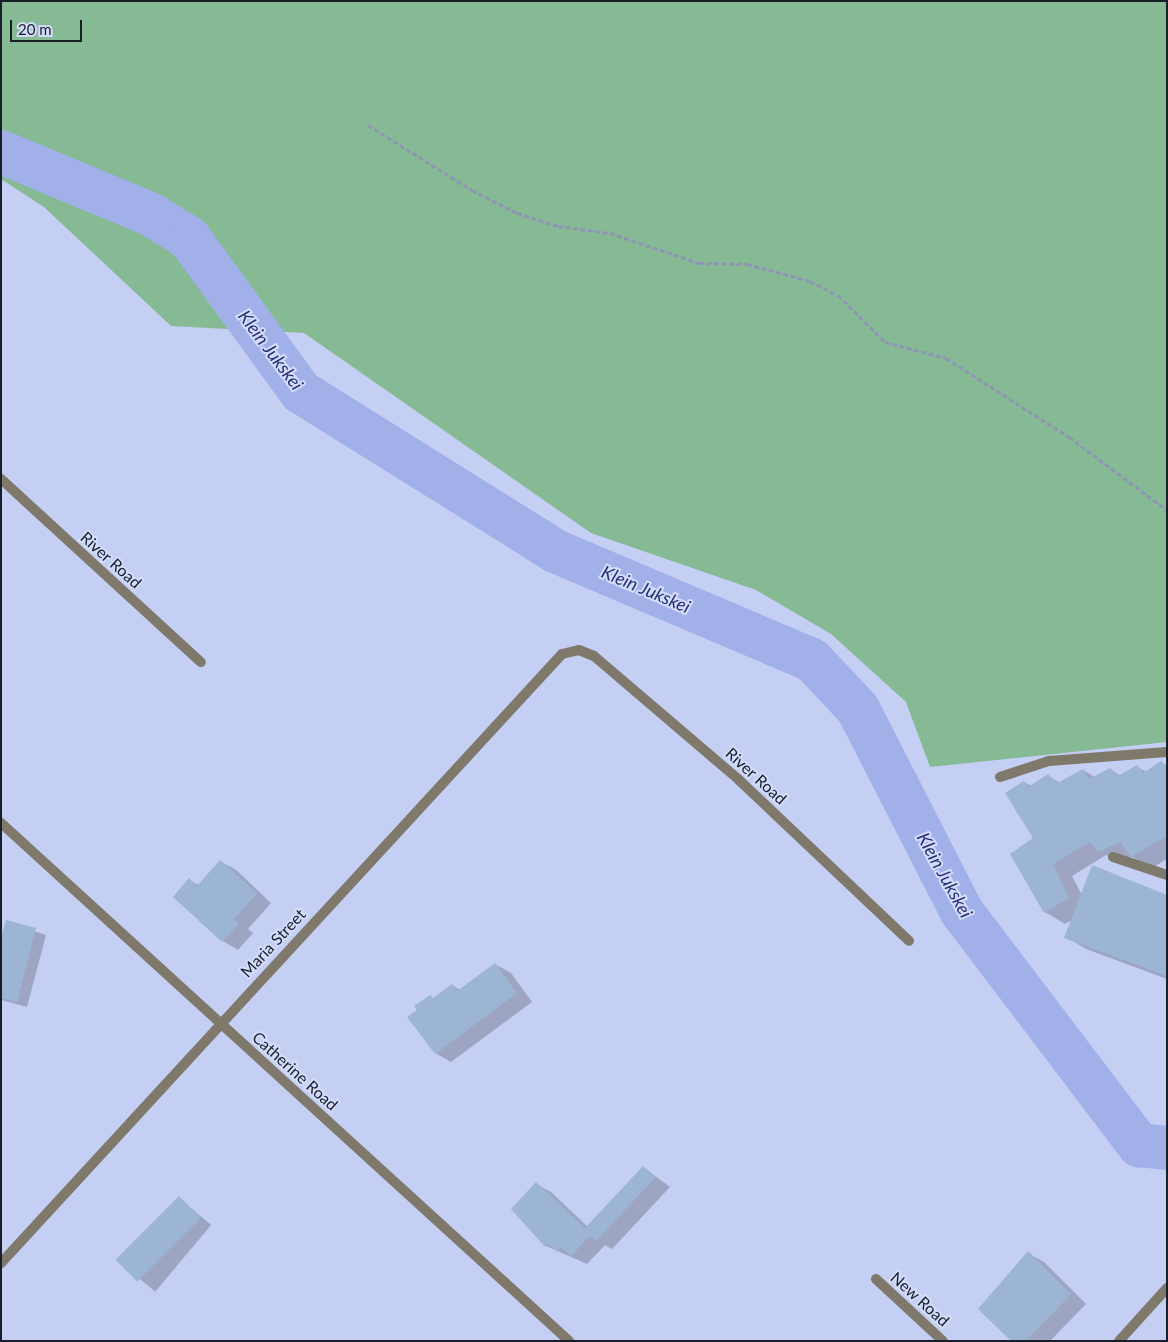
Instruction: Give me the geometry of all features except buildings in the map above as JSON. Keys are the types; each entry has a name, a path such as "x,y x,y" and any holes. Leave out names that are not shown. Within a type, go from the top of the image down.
{"street":[{"name":"River Road","path":"1,480 201,662"},
{"name":"River Road","path":"572,651 588,652 594,656 739,780 910,941"},
{"name":"Maria Street","path":"1,1263 219,1023 542,675 562,654 572,651"},
{"path":"1000,777 1049,761 1167,752"},
{"name":"Catherine Road","path":"1,823 569,1341"},
{"path":"1113,857 1167,875"},
{"name":"New Road","path":"876,1279 944,1341"},
{"path":"1119,1341 1167,1288"}],"path":[{"path":"368,126 472,190 517,213 558,226 610,233 699,263 747,264 810,281 838,295 885,342 946,358 1069,438 1167,510"}],"green space":[{"path":"1,1 1167,1 1167,742 930,767 906,702 831,634 756,590 591,533 304,333 171,326 44,207 1,179"}],"waterway":[{"name":"Klein Jukskei","path":"1,152 152,215 189,238 301,392 555,551 812,660 858,709 962,912 1139,1145 1167,1148"}]}
